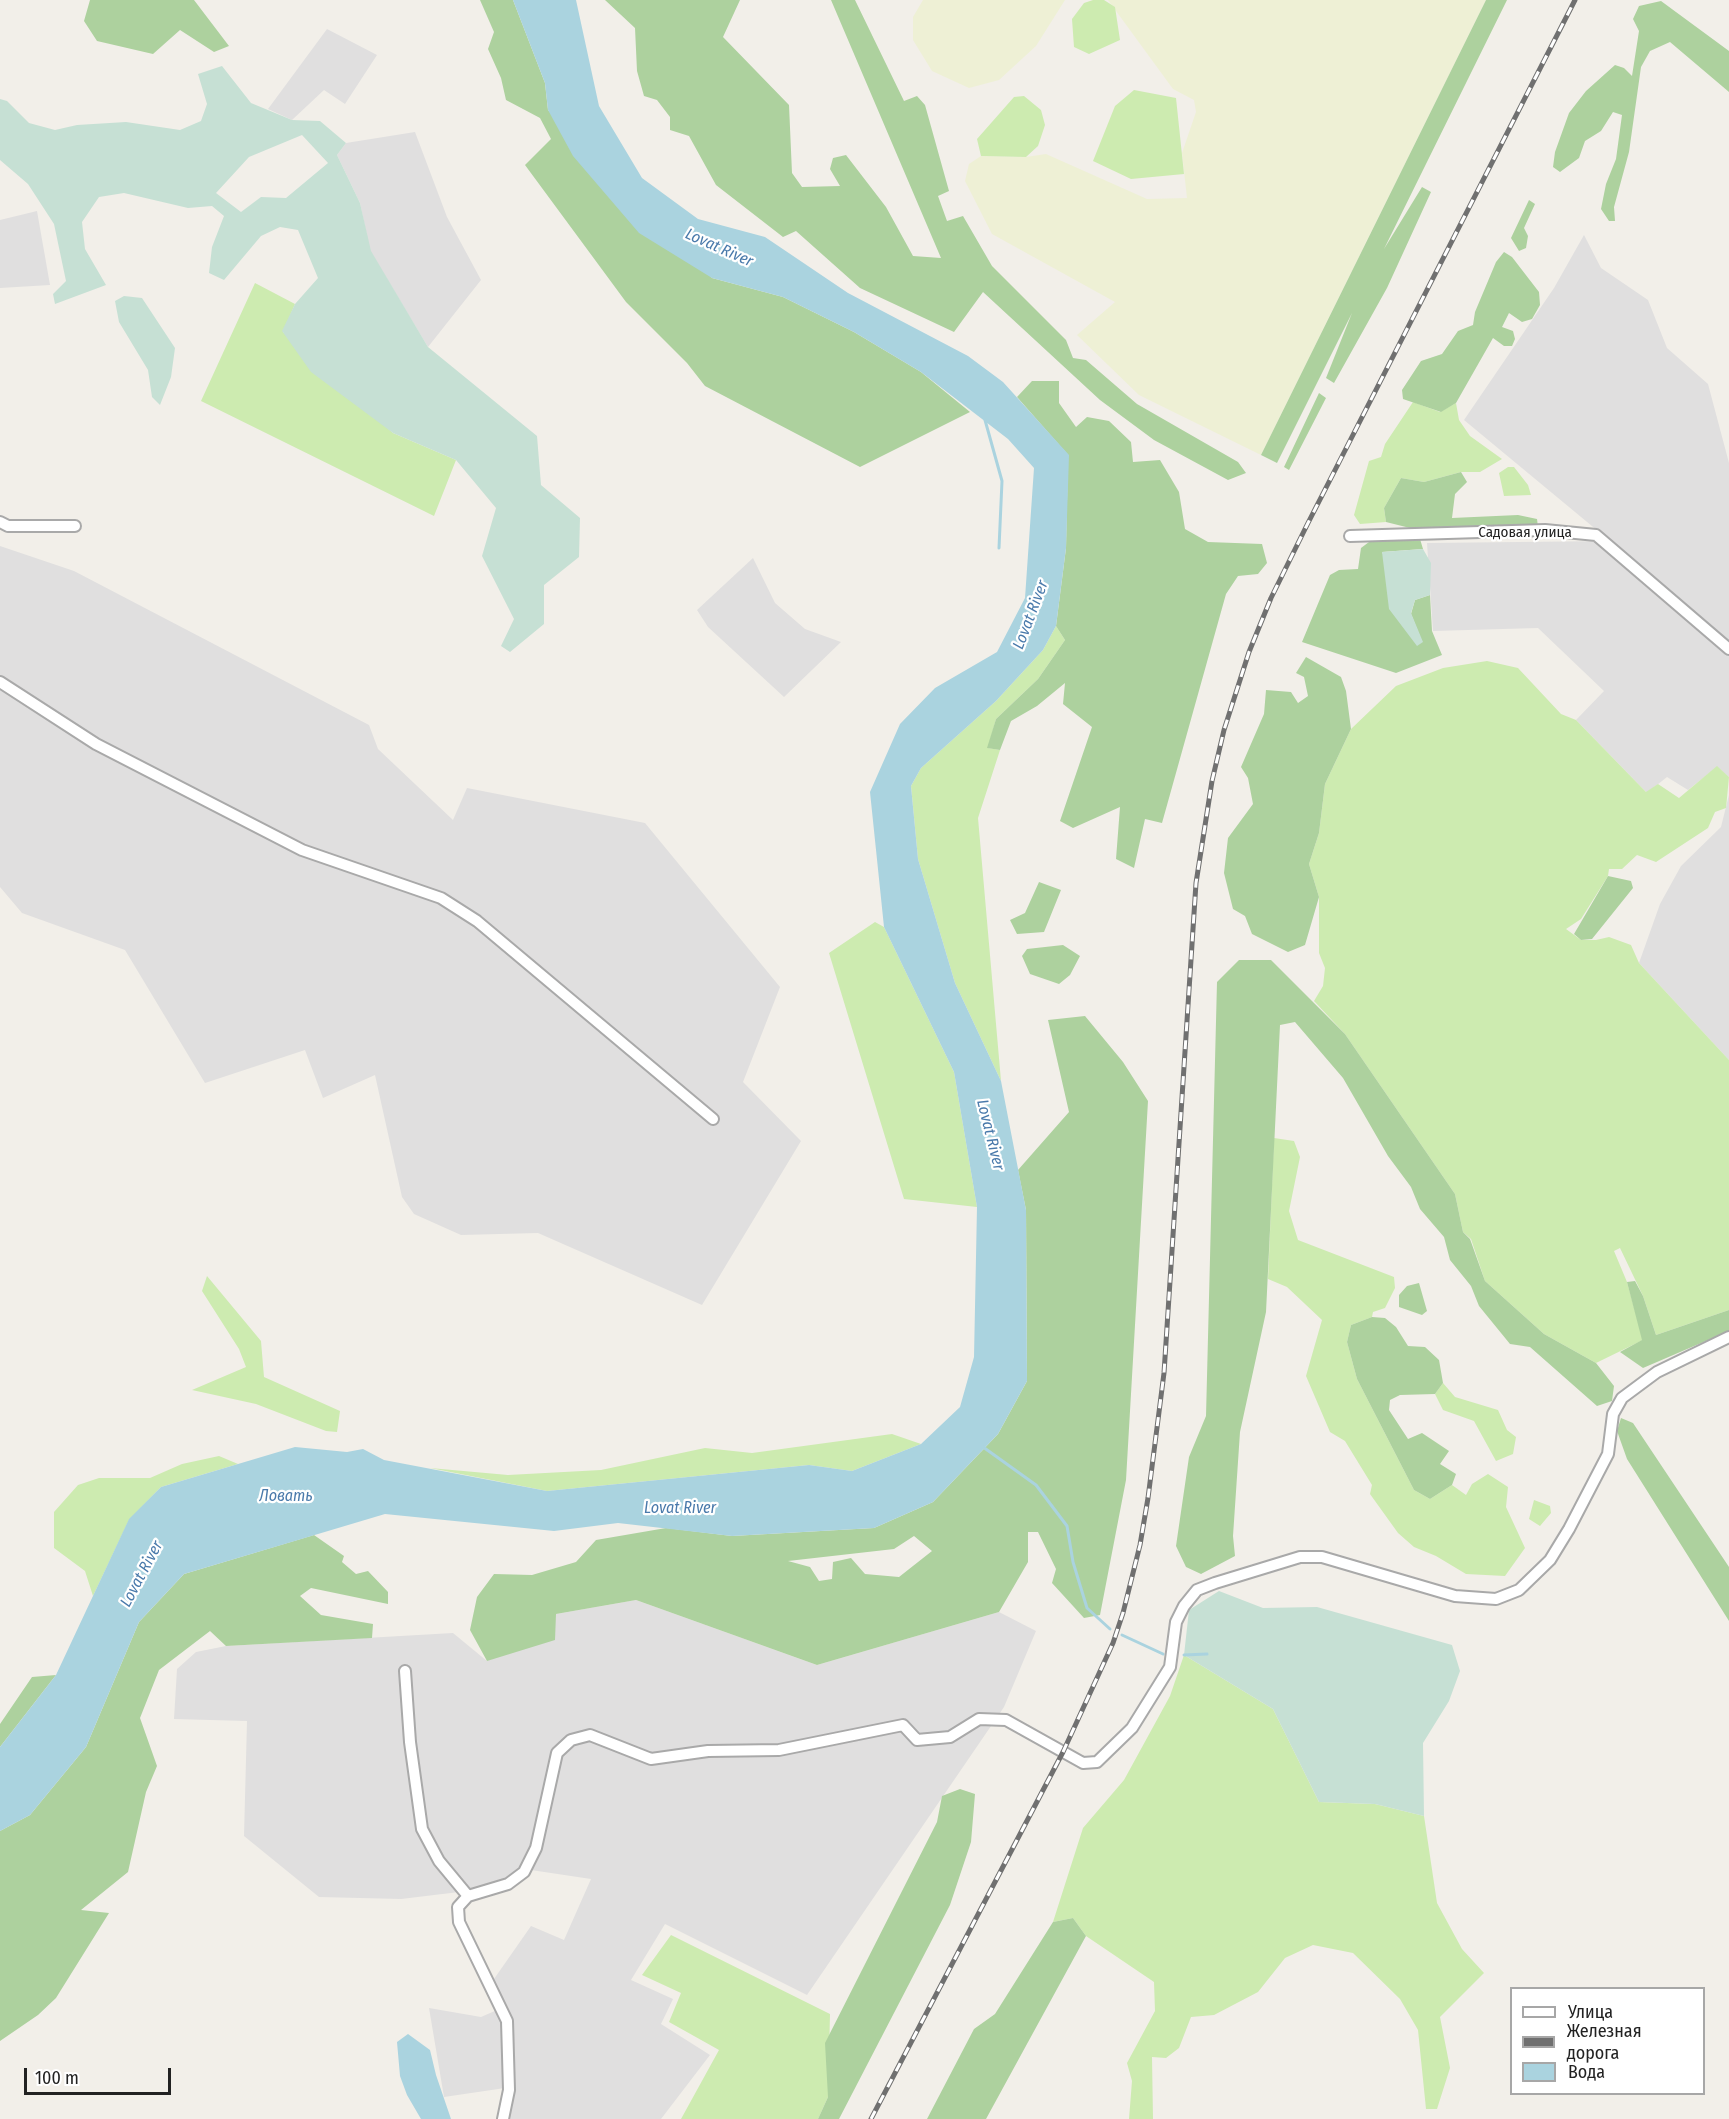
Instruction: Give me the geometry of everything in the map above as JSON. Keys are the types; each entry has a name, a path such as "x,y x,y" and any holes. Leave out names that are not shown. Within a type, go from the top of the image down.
{"street":[{"path":"0,522 8,526 75,526"},
{"name":"Садовая улица","path":"1350,536 1545,530 1596,535 1729,649"},
{"path":"0,682 96,744 302,850 441,898 477,921 713,1119"},
{"path":"503,2119 509,2090 507,2021 459,1922 458,1907 468,1896 508,1884 524,1872 536,1848 557,1753 571,1740 590,1735 651,1759 708,1751 779,1750 903,1725 917,1740 950,1737 979,1719 1006,1720 1083,1763 1097,1762 1132,1728 1170,1668 1176,1622 1184,1606 1197,1590 1300,1557 1322,1557 1455,1596 1496,1599 1520,1590 1550,1560 1569,1529 1608,1454 1613,1414 1622,1398 1657,1372 1729,1337"},
{"path":"405,1671 410,1742 422,1829 439,1861 468,1896"}],"shaded area":[{"path":"327,29 377,55 345,104 324,90 292,120 268,109"},
{"path":"415,132 447,217 481,280 428,347 370,251 360,203 337,155 346,143"},
{"path":"37,211 50,285 0,288 0,220"},
{"path":"1584,235 1601,268 1648,300 1667,348 1708,384 1729,463 1729,777 1717,767 1688,790 1667,777 1647,793 1576,720 1604,691 1538,628 1433,631 1427,543 1610,541 1464,420 1554,288"},
{"path":"0,546 74,571 369,725 378,749 453,820 467,788 645,823 780,987 743,1082 801,1141 702,1305 538,1233 461,1235 414,1214 402,1197 375,1075 323,1098 305,1050 205,1083 125,950 22,913 0,887"},
{"path":"753,558 775,603 805,629 841,642 784,697 708,627 697,610"},
{"path":"1729,795 1729,1060 1639,963 1660,904 1681,866 1721,827"},
{"path":"636,1600 817,1665 999,1612 1036,1631 1004,1707 807,1995 665,1924 631,1980 673,1999 661,2024 710,2055 661,2119 506,2119 505,2088 444,2097 429,2008 481,2017 504,2007 494,1979 531,1926 564,1940 591,1879 531,1870 484,1889 401,1899 319,1897 244,1836 247,1721 174,1719 177,1669 196,1652 226,1646 453,1633 487,1661 556,1614"}],"green space":[{"path":"90,0 194,0 229,46 214,52 180,30 153,54 97,41 84,21"},
{"path":"480,0 513,0 545,83 548,110 712,278 783,297 854,332 921,372 970,412 860,467 705,386 687,363 626,302 525,165 551,139 540,118 506,100 501,78 488,49 494,32"},
{"path":"605,0 740,0 723,37 789,105 792,173 802,187 840,186 830,169 833,158 846,155 886,207 913,256 941,258 831,0 855,0 904,101 917,96 925,105 949,191 938,196 947,221 963,216 992,266 1066,340 1073,358 1086,360 1137,404 1238,462 1246,473 1228,480 1154,440 1100,400 983,292 954,332 860,288 796,231 783,237 716,185 689,136 670,130 670,117 657,100 644,96 637,71 635,28"},
{"path":"923,0 1065,0 1036,46 999,80 969,88 932,71 913,40 913,17"},
{"path":"1104,0 1115,7 1120,40 1089,54 1074,47 1072,19 1084,3"},
{"path":"1108,0 1486,0 1261,455 1139,395 1077,335 1115,302 992,234 965,181 969,164 981,156 1026,157 1046,154 1147,199 1187,198 1182,153 1196,112 1194,100 1173,89"},
{"path":"1486,0 1507,0 1384,249 1422,187 1431,192 1387,288 1334,383 1326,378 1352,313 1277,463 1261,455"},
{"path":"1661,1 1729,51 1729,92 1670,42 1650,51 1641,67 1629,152 1614,207 1615,221 1609,221 1601,209 1606,184 1616,159 1622,115 1613,112 1601,131 1585,141 1579,158 1560,172 1553,167 1555,152 1569,113 1586,91 1615,65 1624,68 1632,76 1639,31 1633,19 1639,6"},
{"path":"222,66 251,103 292,120 320,121 346,143 337,155 360,203 371,251 428,347 537,436 541,485 580,518 579,557 544,585 544,624 510,652 501,646 514,619 482,556 496,508 456,460 393,433 311,372 282,331 295,304 318,278 298,230 280,227 261,236 224,280 209,273 212,247 224,216 212,206 188,208 124,193 99,197 82,222 85,249 106,285 55,304 53,294 66,281 54,224 28,184 0,160 0,99 7,101 29,123 55,130 77,125 126,122 180,130 201,121 207,104 198,74","holes":["302,135 328,163 286,198 261,197 241,212 216,193 249,157"]},
{"path":"1134,90 1176,98 1184,174 1131,179 1093,161 1115,106"},
{"path":"1024,96 1041,110 1045,125 1038,146 1026,157 981,156 977,139 1014,97"},
{"path":"1529,200 1535,204 1524,228 1528,236 1526,248 1519,251 1511,238"},
{"path":"1504,252 1512,257 1539,292 1540,305 1532,319 1522,322 1509,313 1502,327 1513,331 1515,339 1512,346 1504,346 1493,338 1456,403 1441,412 1403,399 1402,390 1421,361 1442,354 1458,331 1473,325 1475,312 1496,262"},
{"path":"255,283 295,304 283,332 393,433 456,460 434,516 201,401"},
{"path":"124,296 142,298 175,348 171,377 160,405 152,397 148,370 119,322 115,301"},
{"path":"1032,381 1059,381 1059,403 1076,427 1087,417 1109,421 1131,442 1133,462 1160,460 1179,492 1185,529 1208,542 1262,544 1267,563 1258,574 1238,576 1226,594 1162,823 1145,819 1134,868 1116,859 1120,807 1073,828 1060,821 1092,727 1063,704 1065,683 1037,706 1011,721 1000,750 987,748 996,719 1038,679 1065,640 1056,626 1066,548 1068,455 1017,397"},
{"path":"1319,393 1326,398 1289,470 1284,467"},
{"path":"1413,402 1440,412 1456,403 1459,420 1470,436 1502,459 1480,472 1461,472 1424,482 1401,478 1384,508 1386,522 1360,524 1354,515 1369,461 1381,457 1385,444"},
{"path":"1508,467 1514,467 1528,485 1531,495 1504,496 1499,473"},
{"path":"1461,472 1467,482 1455,494 1452,518 1518,515 1537,519 1538,527 1422,531 1386,522 1384,508 1401,478 1424,482"},
{"path":"1420,539 1423,549 1382,552 1422,642 1411,614 1415,600 1430,595 1432,631 1442,655 1396,673 1302,642 1330,575 1339,570 1358,569 1361,548 1369,542"},
{"path":"1423,549 1431,563 1430,595 1415,600 1411,613 1423,642 1417,646 1389,609 1382,552"},
{"path":"1056,626 1065,640 1038,679 996,719 988,748 1000,750 978,818 1001,1081 955,983 918,859 911,786 921,768 996,701 1043,650"},
{"path":"1306,657 1341,677 1346,691 1351,729 1325,784 1319,833 1309,864 1319,897 1305,945 1288,952 1252,934 1245,916 1233,909 1224,873 1228,838 1253,804 1248,778 1241,767 1264,714 1266,690 1291,692 1298,703 1308,696 1304,677 1296,673"},
{"path":"1487,661 1518,668 1561,714 1576,720 1646,792 1658,784 1679,798 1717,766 1729,777 1726,808 1715,812 1708,828 1656,862 1637,855 1622,869 1609,869 1608,876 1581,919 1566,929 1581,940 1609,937 1631,945 1639,963 1729,1060 1729,1310 1656,1335 1643,1296 1620,1248 1614,1251 1627,1282 1643,1340 1596,1363 1544,1334 1485,1281 1471,1239 1463,1232 1455,1194 1345,1034 1314,1001 1323,986 1325,968 1319,953 1319,897 1309,864 1319,833 1325,784 1351,729 1396,686 1443,668"},
{"path":"1608,876 1631,881 1633,888 1592,939 1581,940 1574,934"},
{"path":"1039,882 1061,890 1044,932 1017,934 1010,920 1025,913"},
{"path":"875,922 884,927 954,1072 977,1207 904,1199 829,953"},
{"path":"1063,945 1080,956 1070,975 1059,984 1030,974 1022,956 1027,949"},
{"path":"1239,960 1271,960 1345,1034 1455,1194 1463,1232 1470,1239 1485,1281 1544,1334 1596,1363 1614,1386 1612,1401 1597,1406 1530,1347 1510,1344 1479,1306 1471,1286 1450,1260 1444,1237 1420,1209 1411,1187 1388,1156 1343,1078 1295,1022 1280,1025 1266,1312 1240,1432 1233,1536 1235,1556 1201,1574 1186,1567 1176,1546 1189,1457 1206,1416 1217,982"},
{"path":"1085,1016 1123,1062 1148,1101 1126,1480 1100,1615 1084,1618 1052,1583 1056,1569 1038,1532 1028,1532 1028,1562 999,1612 817,1665 636,1600 556,1614 555,1640 487,1661 470,1630 477,1597 494,1574 532,1575 576,1562 596,1540 666,1528 732,1536 874,1528 933,1502 998,1434 1027,1381 1026,1210 1018,1170 1069,1112 1048,1020","holes":["914,1536 932,1551 899,1577 865,1574 851,1558 833,1562 832,1579 819,1581 810,1567 788,1561 894,1549"]},
{"path":"1274,1138 1294,1141 1300,1157 1289,1211 1298,1240 1394,1277 1395,1288 1385,1308 1373,1312 1372,1317 1351,1325 1347,1342 1357,1379 1414,1490 1430,1499 1452,1485 1466,1495 1472,1484 1488,1474 1508,1487 1506,1507 1525,1548 1505,1576 1466,1574 1436,1556 1414,1547 1398,1533 1370,1494 1372,1485 1345,1441 1330,1432 1306,1376 1322,1320 1287,1287 1268,1279"},
{"path":"207,1276 261,1341 264,1377 340,1411 337,1432 326,1431 256,1404 192,1390 246,1367 239,1349 202,1291"},
{"path":"1635,1281 1643,1296 1656,1335 1729,1310 1729,1331 1643,1368 1620,1352 1642,1340 1627,1282"},
{"path":"1419,1283 1427,1311 1422,1315 1399,1307 1399,1295 1407,1286"},
{"path":"1372,1317 1385,1318 1396,1327 1408,1346 1425,1347 1439,1360 1443,1383 1435,1394 1400,1395 1390,1400 1389,1410 1408,1439 1422,1433 1449,1451 1440,1464 1456,1474 1452,1485 1430,1499 1414,1490 1357,1379 1347,1342 1351,1325"},
{"path":"1443,1383 1455,1397 1498,1410 1507,1430 1516,1437 1513,1454 1496,1461 1474,1421 1443,1410 1435,1394"},
{"path":"1621,1418 1633,1423 1729,1567 1729,1621 1627,1459 1617,1431"},
{"path":"892,1434 921,1444 852,1471 809,1465 547,1491 430,1468 508,1475 601,1470 705,1448 752,1453"},
{"path":"219,1456 238,1464 161,1487 129,1520 93,1596 85,1571 54,1548 54,1512 78,1485 99,1478 150,1478 182,1464"},
{"path":"1534,1500 1550,1506 1551,1513 1540,1526 1529,1519"},
{"path":"314,1535 344,1556 342,1562 356,1574 368,1571 388,1592 388,1604 311,1588 300,1596 321,1615 373,1624 372,1638 226,1646 210,1631 159,1670 140,1718 157,1766 146,1792 128,1872 81,1910 109,1913 56,1998 38,2015 0,2041 0,1831 30,1815 86,1747 139,1622 184,1574"},
{"path":"1219,1591 1263,1608 1317,1607 1452,1645 1460,1671 1449,1701 1423,1743 1424,1816 1375,1804 1319,1802 1273,1709 1184,1655 1189,1610"},
{"path":"1184,1655 1273,1709 1319,1802 1375,1804 1424,1816 1437,1903 1462,1949 1484,1973 1440,2017 1450,2068 1437,2109 1426,2109 1418,2030 1400,1999 1353,1953 1313,1945 1285,1958 1258,1992 1214,2015 1191,2017 1179,2048 1166,2058 1152,2057 1153,2119 1129,2119 1132,2081 1127,2063 1155,2011 1154,1982 1086,1936 1073,1918 1053,1922 1083,1828 1124,1780 1170,1696"},
{"path":"56,1675 0,1747 0,1724 32,1677"},
{"path":"960,1789 975,1794 971,1842 950,1905 839,2119 818,2119 828,2097 825,2043 937,1822 942,1796"},
{"path":"1073,1918 1086,1936 986,2119 927,2119 974,2029 995,2014 1053,1922"},
{"path":"671,1935 830,2014 828,2097 818,2119 681,2119 719,2050 669,2022 681,1993 642,1975"}],"water":[{"name":"Ловать","path":"513,0 576,0 599,106 642,178 698,219 765,237 848,293 968,356 1003,382 1069,455 1066,548 1056,626 1043,650 996,701 921,768 911,786 918,859 955,983 1001,1081 1026,1210 1027,1381 998,1434 933,1502 874,1528 732,1536 618,1523 554,1531 385,1514 184,1574 139,1622 86,1747 30,1815 0,1831 0,1747 56,1675 129,1519 161,1487 295,1447 347,1452 363,1449 384,1460 547,1491 809,1465 852,1471 921,1444 960,1407 974,1357 977,1207 954,1072 884,927 870,792 900,724 935,688 997,652 1025,598 1034,468 1008,439 921,372 854,332 783,297 712,278 639,233 573,156 548,110 545,83"},
{"path":"408,2034 430,2050 451,2119 421,2119 407,2095 400,2076 397,2042"}],"waterway":[{"path":"985,420 1002,481 999,548"},
{"path":"983,1447 1036,1485 1067,1526 1073,1562 1087,1608 1110,1629"},
{"path":"1122,1635 1163,1654"},
{"path":"1184,1655 1207,1654"}],"railway":[{"path":"871,2119 1063,1752 1113,1643 1123,1613 1140,1545 1164,1373 1196,883 1212,781 1224,730 1249,652 1271,598 1308,523 1575,0"}],"water label":[{"name":"Lovat River","path":"719,248"},
{"name":"Lovat River","path":"1031,615"},
{"name":"Lovat River","path":"990,1135"},
{"name":"Lovat River","path":"680,1509"},
{"name":"Lovat River","path":"142,1574"}]}
